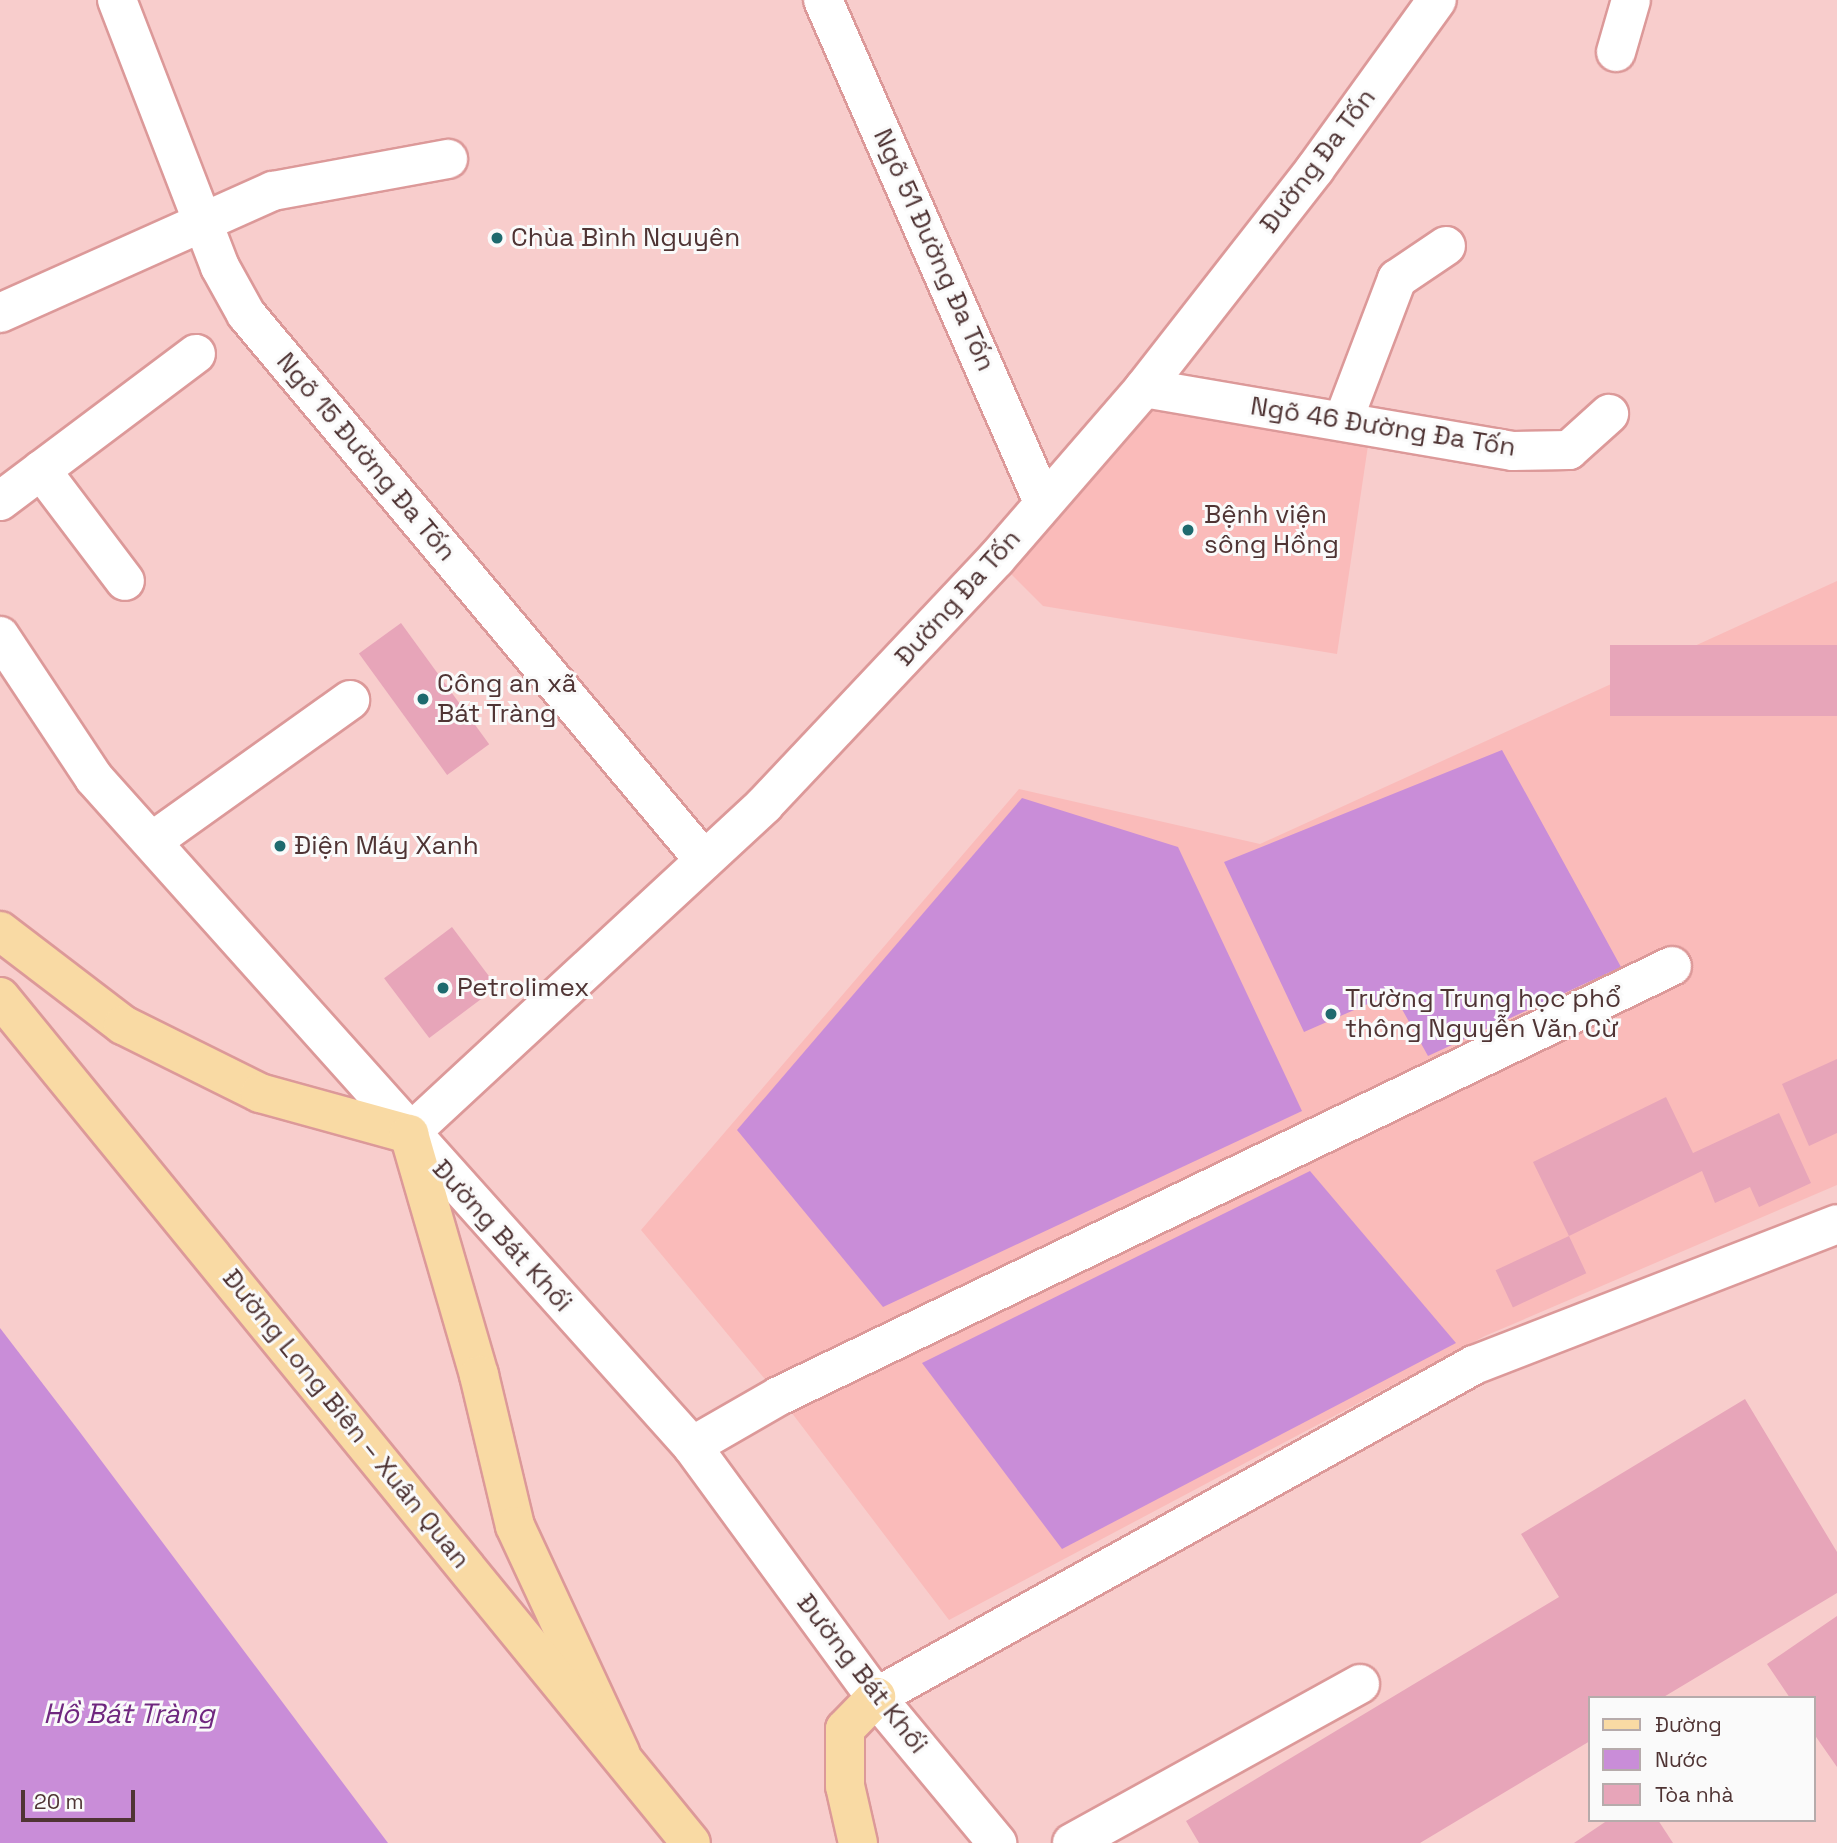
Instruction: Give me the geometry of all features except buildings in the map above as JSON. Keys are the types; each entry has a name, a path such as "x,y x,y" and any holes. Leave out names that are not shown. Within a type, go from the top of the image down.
{"main road":[{"path":"0,931 123,1025 260,1093 409,1134 479,1375 514,1526 621,1754"},
{"name":"Đường Long Biên – Xuân Quan","path":"0,997 691,1843"},
{"path":"858,1843 845,1786 845,1730 876,1697"}],"street":[{"name":"Ngõ 15 Đường Đa Tốn","path":"117,0 206,220 220,267 246,314 704,860"},
{"name":"Ngõ 51 Đường Đa Tốn","path":"822,0 1043,502"},
{"name":"Đường Đa Tốn","path":"409,1134 704,860 885,678 1144,388 1315,169 1437,0"},
{"path":"1616,52 1631,0"},
{"path":"0,313 273,191 447,159"},
{"path":"1343,421 1397,279 1446,246"},
{"path":"0,501 196,354"},
{"name":"Ngõ 46 Đường Đa Tốn","path":"1144,388 1513,451 1569,450 1609,414"},
{"path":"41,470 125,581"},
{"name":"Đường Bát Khối","path":"0,636 94,778 154,840 409,1134 692,1446 876,1697 997,1843"},
{"path":"154,840 351,700"},
{"path":"692,1446 779,1396 1672,966"},
{"path":"876,1697 1474,1365 1837,1224"},
{"path":"1072,1843 1360,1684"}],"shaded area":[{"name":"Bệnh viện sông Hồng","path":"1144,388 1373,412 1337,654 1043,606 996,559"},
{"name":"Trường Trung học phổ thông Nguyễn Văn Cừ","path":"1837,581 1837,1185 1485,1336 949,1620 779,1396 641,1230 1019,789 1260,844"}],"water":[{"path":"1502,750 1621,967 1428,1056 1393,993 1304,1032 1224,862"},
{"path":"1022,798 1178,847 1302,1111 883,1307 737,1130"},
{"path":"1310,1171 1456,1343 1062,1549 922,1363"},
{"name":"Hồ Bát Tràng","path":"0,1328 79,1431 388,1843 0,1843"}],"place":[{"name":"Chùa Bình Nguyên","path":"497,238"},
{"name":"Bệnh viện sông Hồng","path":"1188,530"},
{"name":"Công an xã Bát Tràng","path":"423,699"},
{"name":"Điện Máy Xanh","path":"280,846"},
{"name":"Petrolimex","path":"443,988"},
{"name":"Trường Trung học phổ thông Nguyễn Văn Cừ","path":"1331,1014"}]}
